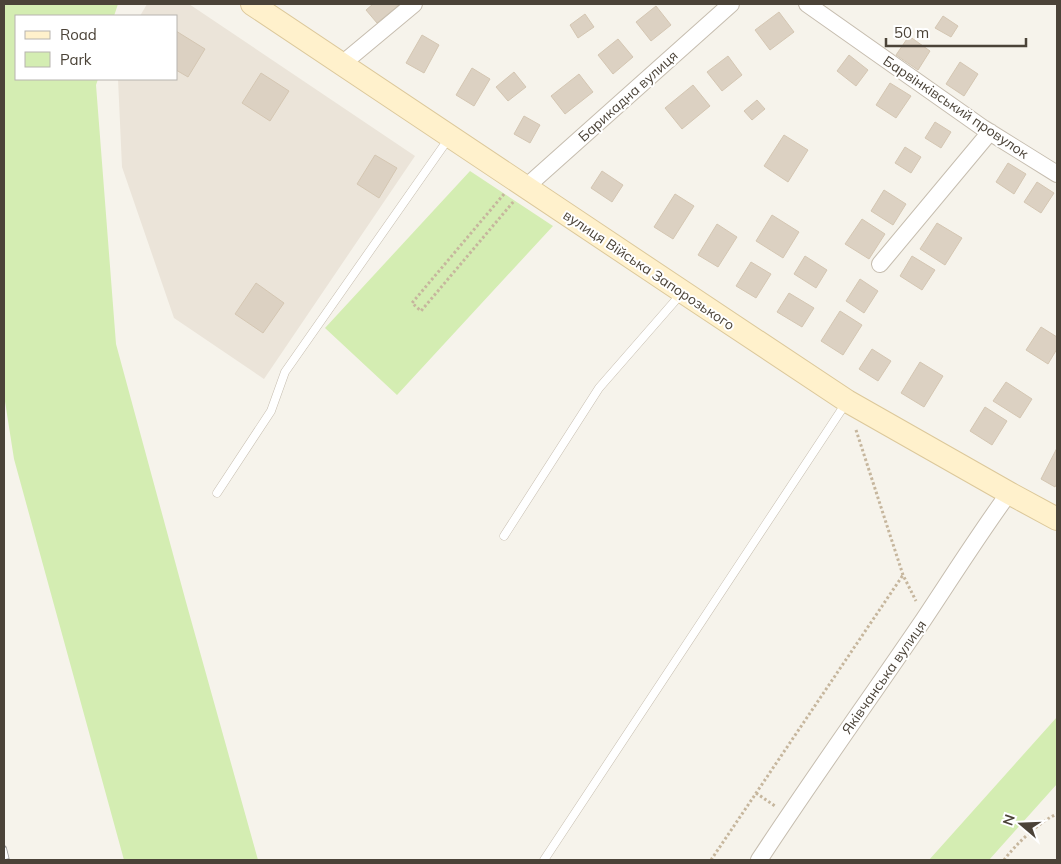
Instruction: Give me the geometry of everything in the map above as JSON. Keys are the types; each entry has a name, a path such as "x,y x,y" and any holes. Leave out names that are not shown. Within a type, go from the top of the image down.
{"street":[{"name":"вулиця Війська Запорозького","path":"252,4 847,401 1057,519"},
{"path":"342,64 414,4"},
{"name":"Барикадна вулиця","path":"521,184 731,4"},
{"name":"Барвінківський провулок","path":"806,4 990,132 1057,174"},
{"path":"880,264 990,132"},
{"name":"Яківчанська вулиця","path":"759,860 1009,493"}],"lane":[{"path":"217,493 271,411 285,372 450,136"},
{"path":"504,536 599,388 683,292"},
{"path":"544,860 847,401"}],"path":[{"path":"521,184 421,311 412,303 521,184"},
{"path":"847,401 903,575 924,618"},
{"path":"711,860 903,575"},
{"path":"756,793 788,815"},
{"path":"1004,860 1014,847 1049,817 1057,814"}],"shaded area":[{"path":"147,4 189,4 415,156 264,379 174,318 122,167 118,80 178,80 178,15 141,15"}],"green space":[{"path":"4,4 118,4 114,15 15,15 15,80 98,80 96,85 116,344 258,860 124,860 14,459 4,395"},
{"path":"470,171 553,226 397,395 325,328"},
{"path":"1057,717 1057,784 989,860 929,860"}],"building":[{"path":"373,4 399,5 377,23 366,10"},
{"path":"656,6 671,25 651,41 636,22"},
{"path":"779,12 794,32 770,50 755,30"},
{"path":"585,14 594,27 578,38 570,25"},
{"path":"943,16 958,26 951,37 935,28"},
{"path":"178,32 205,49 188,77 178,71"},
{"path":"422,35 439,45 424,73 406,63"},
{"path":"909,36 930,51 918,70 896,55"},
{"path":"618,39 633,57 613,74 598,55"},
{"path":"849,55 868,70 856,86 837,71"},
{"path":"728,56 742,75 722,91 707,72"},
{"path":"960,62 978,74 964,96 946,84"},
{"path":"472,68 490,79 474,106 456,95"},
{"path":"514,72 526,87 508,101 496,87"},
{"path":"261,73 289,91 270,121 242,103"},
{"path":"579,74 593,92 565,114 551,96"},
{"path":"890,83 911,96 896,118 876,105"},
{"path":"693,85 710,106 682,129 665,108"},
{"path":"757,100 765,109 752,120 744,111"},
{"path":"524,116 540,125 530,143 514,134"},
{"path":"935,122 951,132 941,148 925,138"},
{"path":"784,135 808,150 788,182 764,166"},
{"path":"905,147 921,157 911,173 895,163"},
{"path":"375,155 397,168 379,198 357,184"},
{"path":"1008,163 1026,174 1014,194 996,182"},
{"path":"602,171 623,185 612,202 591,188"},
{"path":"1037,182 1054,193 1041,213 1024,202"},
{"path":"884,190 906,204 893,225 871,211"},
{"path":"675,194 694,206 673,239 654,227"},
{"path":"772,215 799,232 783,258 756,241"},
{"path":"862,219 885,234 869,259 845,244"},
{"path":"937,223 962,238 945,265 920,249"},
{"path":"717,224 737,237 718,267 698,255"},
{"path":"805,256 827,270 816,288 794,274"},
{"path":"912,256 935,270 922,290 900,276"},
{"path":"751,262 771,274 756,298 736,286"},
{"path":"860,279 878,291 864,313 846,301"},
{"path":"256,283 284,303 263,333 235,314"},
{"path":"789,293 814,308 802,327 777,312"},
{"path":"840,311 862,325 843,355 821,341"},
{"path":"1041,327 1057,337 1057,349 1048,364 1026,350"},
{"path":"872,349 891,361 878,381 859,369"},
{"path":"920,362 943,376 924,407 901,393"},
{"path":"1006,382 1032,399 1020,418 993,401"},
{"path":"985,407 1007,421 992,445 970,431"},
{"path":"1057,448 1057,483 1055,487 1041,479"}],"railway":[{"path":"4,848 7,860"}]}
